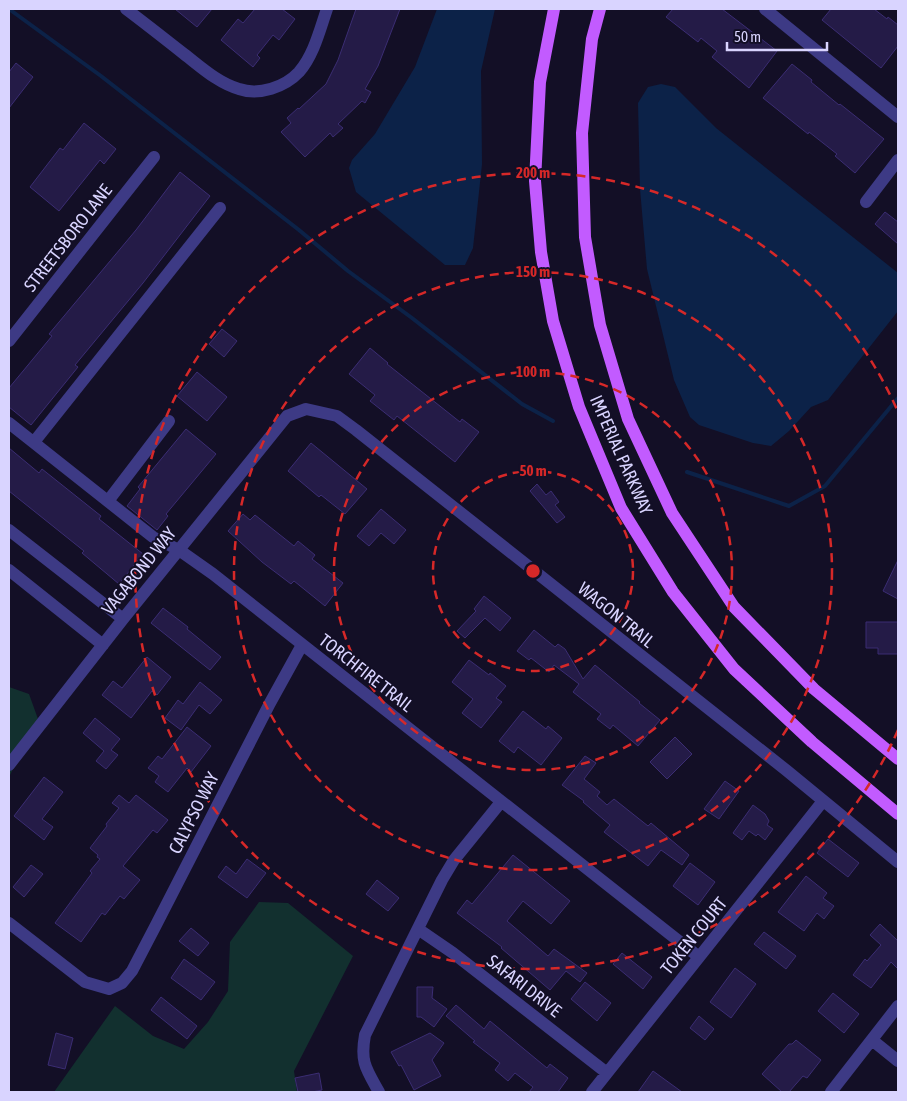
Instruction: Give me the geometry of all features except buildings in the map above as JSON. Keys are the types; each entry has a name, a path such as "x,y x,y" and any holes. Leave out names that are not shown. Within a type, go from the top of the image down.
{"main road":[{"name":"IMPERIAL PARKWAY","path":"554,9 540,82 535,181 541,252 554,321 579,407 618,500 673,592 734,669 812,742 898,814"},
{"name":"IMPERIAL PARKWAY","path":"600,9 592,39 582,133 585,237 600,325 628,420 672,513 734,606 814,689 898,759"}],"street":[{"path":"126,9 215,77 241,90 255,91 266,90 279,85 300,71 316,41 327,9"},
{"path":"766,9 898,117"},
{"name":"STREETSBORO LANE","path":"9,341 154,157"},
{"path":"866,202 898,160"},
{"path":"34,442 220,208"},
{"name":"VAGABOND WAY","path":"9,765 123,619 287,416 306,408"},
{"name":"WAGON TRAIL","path":"306,408 338,416 898,862"},
{"path":"108,501 169,421"},
{"name":"TORCHFIRE TRAIL","path":"9,423 153,538 179,550 213,574 698,957"},
{"path":"9,530 123,619"},
{"path":"9,570 103,645"},
{"name":"CALYPSO WAY","path":"9,923 85,982 109,989 122,983 132,972 265,712 302,645"},
{"name":"TOKEN COURT","path":"592,1092 823,801"},
{"path":"379,1092 365,1066 362,1051 365,1035 442,880 454,860 501,802"},
{"name":"SAFARI DRIVE","path":"418,929 453,953 607,1074"},
{"path":"831,1092 898,1006"},
{"path":"872,1040 898,1062"}],"green space":[{"path":"9,687 29,694 38,719 9,777"},
{"path":"259,902 288,903 353,956 294,1071 297,1092 54,1092 115,1006 153,1036 184,1049 208,1022 228,991 230,942"}],"water":[{"path":"437,9 495,9 481,71 482,164 473,248 465,265 445,265 356,192 349,168 352,160 375,134 415,67"},
{"path":"661,84 675,87 716,128 898,273 898,311 828,400 811,407 789,431 771,446 753,443 699,425 690,417 674,380 647,269 640,189 638,103 648,87"}],"waterway":[{"path":"9,9 101,76 299,230 348,271 412,318 522,404 553,421"},
{"path":"687,472 789,506 825,486 898,398"}]}
